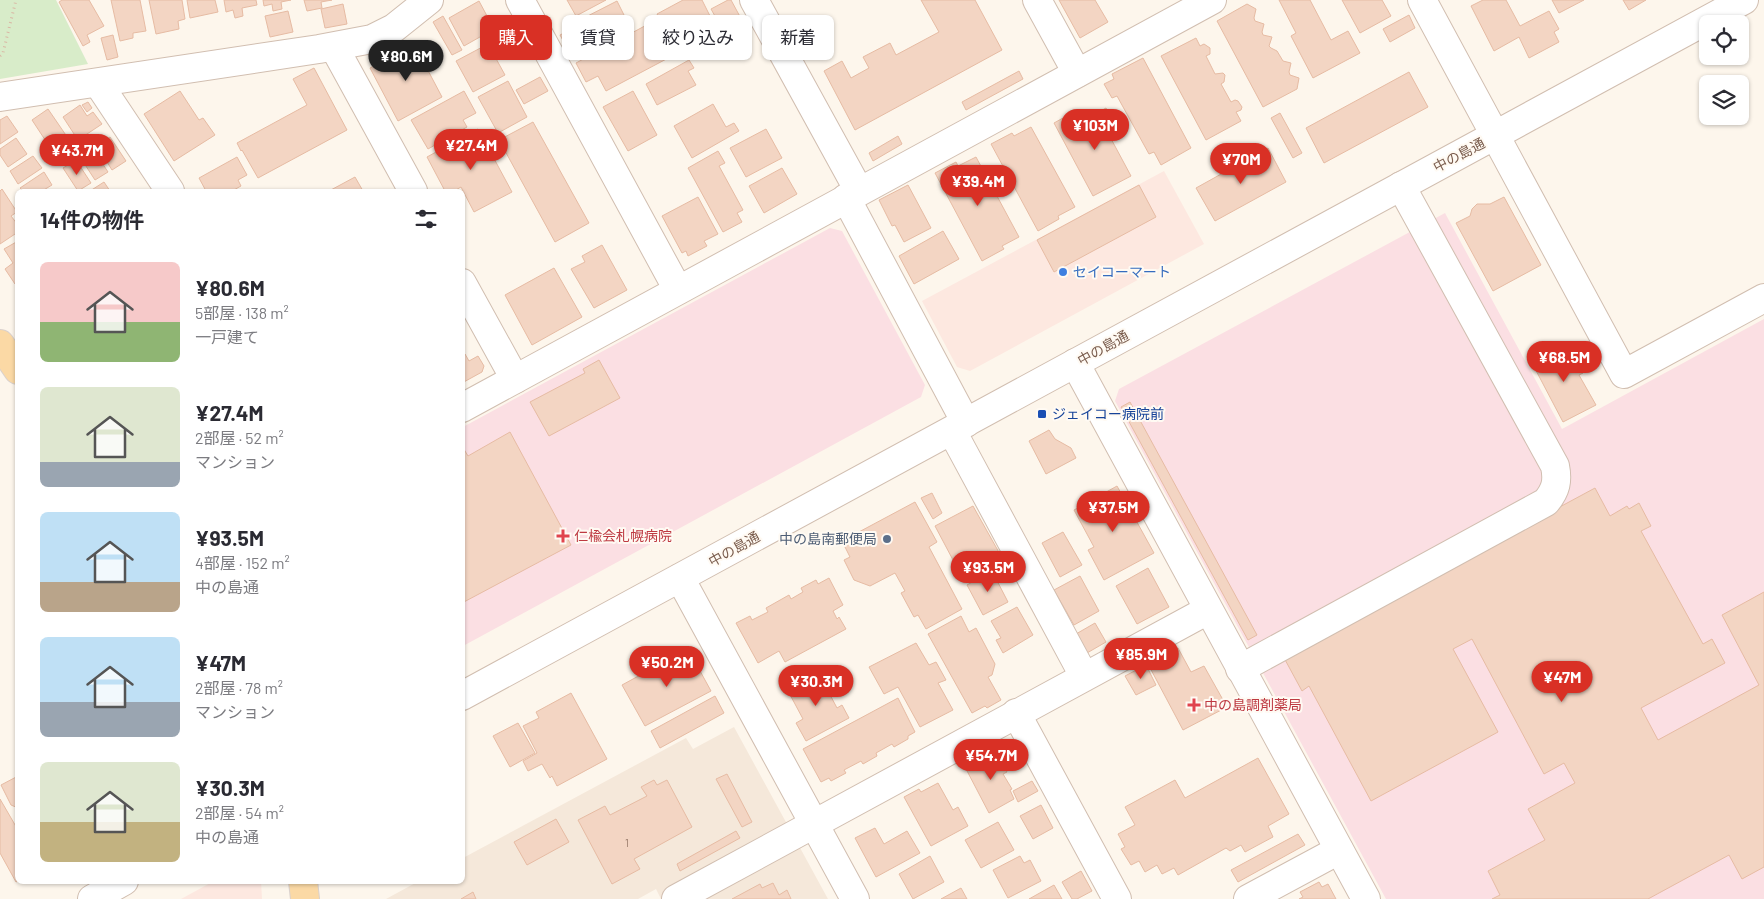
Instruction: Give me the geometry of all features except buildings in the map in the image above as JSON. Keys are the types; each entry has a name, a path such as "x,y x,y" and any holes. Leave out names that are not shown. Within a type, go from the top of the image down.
{"main road":[{"path":"0,344 15,366"},
{"path":"303,884 305,899"}],"street":[{"path":"0,97 372,40 384,34 429,0"},
{"path":"520,0 678,290"},
{"path":"754,0 852,195 959,427 1084,676"},
{"path":"1037,0 1076,74"},
{"path":"465,406 1212,0"},
{"path":"1422,0 1624,374 1764,298"},
{"name":"中の島通","path":"465,694 1744,0"},
{"path":"334,47 412,189"},
{"path":"98,83 169,189"},
{"path":"1240,669 1546,502 1553,494 1556,486 1555,466 1401,186"},
{"path":"465,288 515,379"},
{"path":"1075,364 1366,899"},
{"path":"680,578 855,899"},
{"path":"676,899 1208,610"},
{"path":"1016,713 1117,899"},
{"path":"1248,899 1339,850"},
{"path":"92,899 119,884"}],"path":[{"path":"0,56 3,53 16,0"}],"shaded area":[{"name":"セイコーマート","path":"1164,171 1204,244 970,371 957,367 922,301"},
{"path":"1445,213 1562,429 1764,319 1764,899 1386,899 1115,401 1119,389"},
{"name":"仁楡会札幌病院","path":"830,228 842,231 925,385 921,397 465,645 465,426"},
{"path":"734,727 828,899 661,899 656,889 638,899 386,899 414,884 465,884 465,857 686,738 693,749"},
{"path":"208,884 261,884 262,899 181,899"}],"green space":[{"path":"0,0 56,0 88,64 0,79"}],"place":[{"name":"セイコーマート","path":"1063,272"},
{"name":"ジェイコー病院前","path":"1042,414"},
{"name":"仁楡会札幌病院","path":"563,536"},
{"name":"中の島南郵便局","path":"887,539"},
{"name":"中の島調剤薬局","path":"1194,705"}]}
